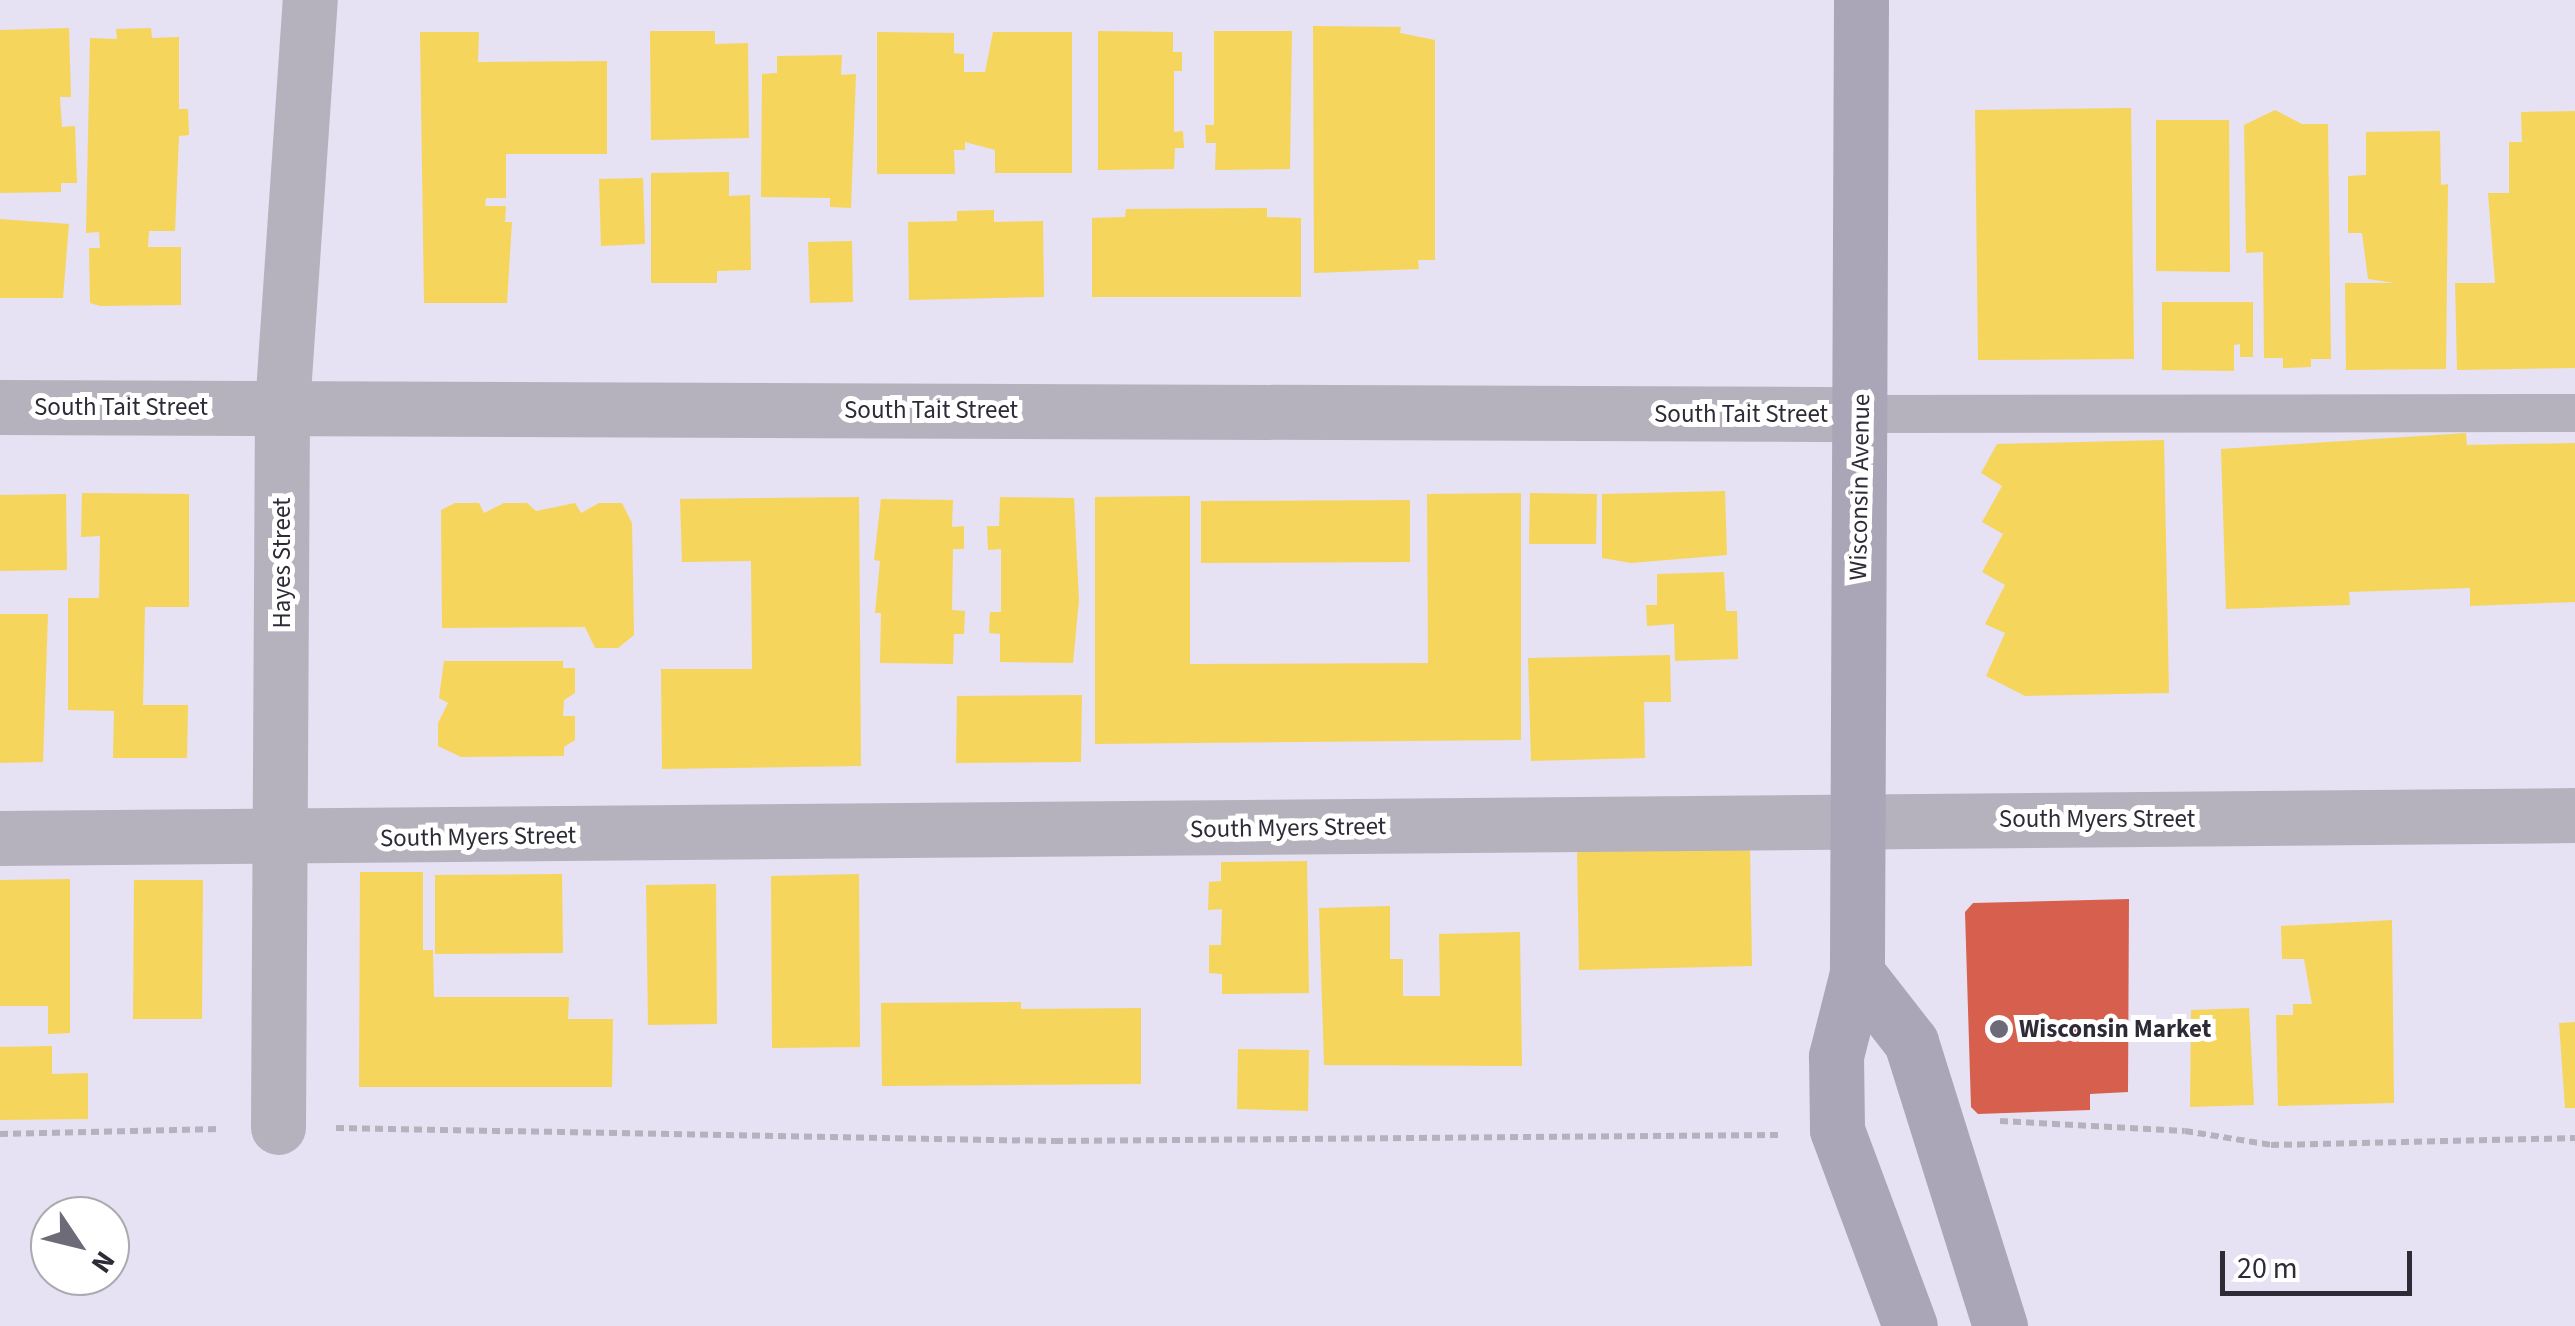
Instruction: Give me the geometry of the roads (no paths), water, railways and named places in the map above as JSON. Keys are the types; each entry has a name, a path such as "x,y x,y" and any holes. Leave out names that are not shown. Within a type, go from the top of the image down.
{"main road":[{"name":"Wisconsin Avenue","path":"1861,0 1862,414 1853,821 1857,973 1836,1056 1837,1130 1910,1326"},
{"path":"1857,973 1910,1042 2000,1326"}],"street":[{"name":"Hayes Street","path":"278,1127 282,407 310,0"},
{"name":"South Tait Street","path":"0,407 1862,414"},
{"name":"South Myers Street","path":"0,838 282,839 2575,815"}],"lane":[{"path":"1862,414 2575,413"}],"place":[{"name":"Wisconsin Market","path":"1999,1029"}]}
